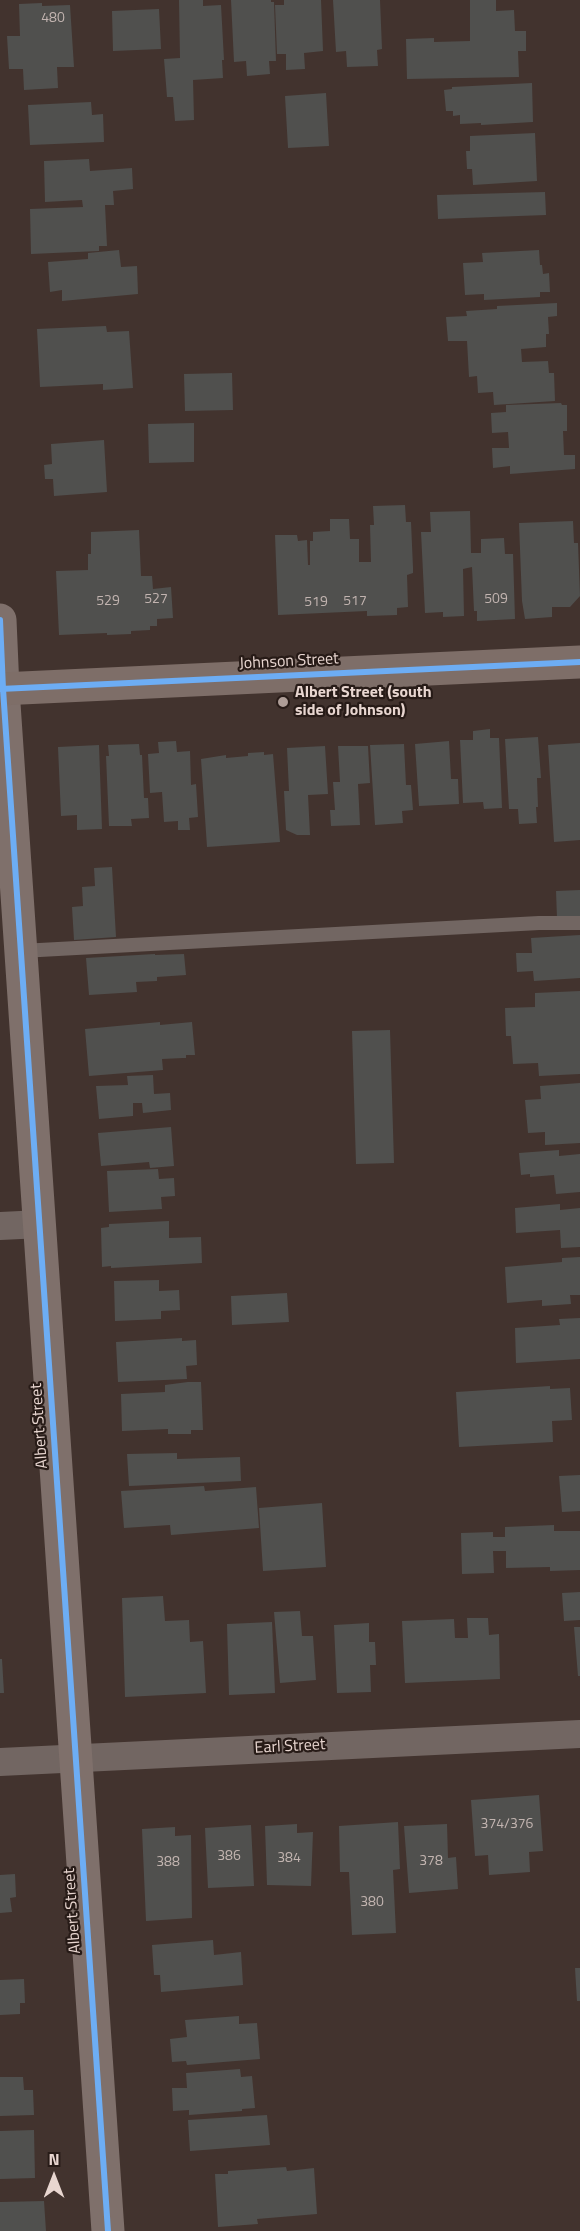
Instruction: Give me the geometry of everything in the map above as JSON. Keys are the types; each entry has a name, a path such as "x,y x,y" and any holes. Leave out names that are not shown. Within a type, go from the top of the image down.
{"main road":[{"name":"Johnson Street","path":"1,689 580,662"}],"street":[{"name":"Albert Street","path":"0,620 1,689 41,1224 108,2231"},
{"path":"0,1226 41,1224"},
{"name":"Earl Street","path":"0,1762 580,1734"}],"lane":[{"path":"21,951 539,923 580,923"}],"building":[{"path":"179,0 203,0 203,6 221,5 224,60 222,60 223,78 193,80 194,120 175,121 173,97 167,97 164,59 180,58"},
{"path":"231,0 271,0 274,2 276,61 269,61 270,74 247,76 246,61 234,62"},
{"path":"284,0 321,0 323,51 304,53 305,69 286,70 286,54 277,54 275,5 284,5"},
{"path":"333,0 380,0 382,49 377,50 378,66 347,67 346,51 336,52"},
{"path":"470,0 496,0 496,11 514,10 515,31 526,31 526,51 518,51 519,77 407,79 406,39 434,38 434,42 470,41"},
{"path":"42,3 42,6 70,5 74,67 57,67 58,88 24,90 23,69 9,69 7,36 20,36 19,4"},
{"path":"159,9 161,49 113,51 112,11"},
{"path":"532,83 533,122 460,124 460,115 453,116 453,111 446,111 444,90 452,89 452,87"},
{"path":"326,93 329,146 288,148 285,96"},
{"path":"91,102 92,115 103,114 104,142 30,145 28,105"},
{"path":"535,133 537,181 473,185 472,169 467,169 466,151 470,151 470,136"},
{"path":"89,159 90,171 132,168 133,189 113,191 114,205 105,205 107,246 99,246 99,251 31,254 30,209 83,207 82,200 45,202 44,161"},
{"path":"545,192 546,215 438,219 437,195"},
{"path":"119,250 121,267 137,266 138,294 62,301 62,290 50,292 48,262 88,259 88,253"},
{"path":"539,250 543,274 549,273 550,292 540,292 540,297 484,300 484,294 465,295 463,263 483,262 482,253"},
{"path":"557,303 557,316 548,317 549,334 546,334 546,347 521,349 522,362 548,361 549,373 554,373 555,401 494,405 493,392 478,393 477,376 469,377 467,341 448,341 446,317 467,316 466,311 497,309 497,306"},
{"path":"106,326 107,332 129,331 133,388 103,390 103,384 40,387 37,329"},
{"path":"232,373 233,410 185,411 184,374"},
{"path":"561,403 567,405 567,431 563,431 564,455 575,455 575,469 510,474 510,466 493,468 492,448 509,448 508,432 492,433 491,413 506,412 506,405"},
{"path":"194,423 194,462 149,463 148,424"},
{"path":"104,440 107,492 54,496 53,479 45,479 44,465 52,464 51,444"},
{"path":"405,505 406,522 411,522 413,568 413,573 407,575 408,607 397,608 397,615 367,616 367,611 278,615 275,535 297,535 298,541 307,540 308,565 310,565 310,541 313,541 313,532 330,531 330,519 349,519 350,539 359,539 359,562 371,562 370,525 374,525 373,506"},
{"path":"470,511 471,553 481,553 481,539 504,538 505,554 513,554 515,619 477,621 477,611 474,611 472,567 463,569 464,616 443,617 443,612 425,613 421,532 431,532 430,512"},
{"path":"573,521 574,543 578,543 580,596 570,607 552,607 552,617 525,619 522,601 519,523"},
{"path":"139,530 141,576 152,576 153,589 171,587 173,618 157,619 157,626 150,626 150,630 131,631 131,634 59,635 56,571 88,570 91,532"},
{"path":"490,729 490,738 499,738 502,808 484,809 483,802 463,803 460,740 473,740 473,731"},
{"path":"538,737 541,778 537,778 537,823 519,824 518,809 509,809 505,739"},
{"path":"176,741 177,752 190,751 191,785 196,784 198,817 189,818 190,830 178,830 178,821 164,822 162,792 150,793 148,754 159,753 158,742"},
{"path":"449,741 451,779 458,779 459,804 419,806 415,744"},
{"path":"580,743 580,840 554,842 548,745"},
{"path":"139,744 140,755 142,755 144,798 148,798 149,818 131,819 132,826 109,826 106,756 109,756 108,745"},
{"path":"404,744 406,785 411,785 413,810 402,811 403,823 375,825 370,745"},
{"path":"99,745 102,829 77,830 77,815 61,816 58,747"},
{"path":"325,746 328,794 308,795 310,835 297,835 286,830 284,791 289,791 287,748"},
{"path":"338,746 368,746 370,783 358,784 360,825 331,826 330,810 335,810 333,782 340,782"},
{"path":"264,752 264,755 273,754 280,842 207,847 201,759 226,755 226,758 248,756 248,753"},
{"path":"112,867 116,937 74,940 72,907 83,906 82,887 95,886 94,868"},
{"path":"580,890 580,916 557,918 556,891"},
{"path":"580,935 580,978 534,981 533,971 517,972 516,953 532,953 531,938"},
{"path":"184,954 186,975 157,977 157,981 136,982 137,992 89,995 86,958"},
{"path":"580,991 580,1074 539,1076 538,1063 513,1064 511,1036 506,1036 505,1008 535,1007 535,993"},
{"path":"160,1022 160,1025 192,1022 195,1055 186,1055 186,1058 162,1059 163,1070 89,1076 85,1029"},
{"path":"390,1030 394,1163 356,1164 352,1031"},
{"path":"153,1075 154,1094 170,1093 171,1110 143,1113 142,1103 133,1103 133,1116 99,1119 96,1086 128,1085 127,1076"},
{"path":"580,1083 580,1143 545,1145 545,1132 528,1133 525,1100 541,1099 540,1086"},
{"path":"171,1127 174,1166 150,1168 149,1162 101,1166 98,1133"},
{"path":"559,1150 559,1156 580,1154 580,1192 556,1194 554,1175 530,1177 530,1174 521,1175 519,1153"},
{"path":"158,1169 159,1179 174,1178 175,1196 161,1197 162,1209 109,1212 107,1171"},
{"path":"560,1204 560,1210 580,1208 580,1247 561,1248 560,1230 516,1233 515,1208"},
{"path":"169,1221 169,1238 201,1237 202,1263 102,1267 101,1228 109,1227 109,1224"},
{"path":"580,1257 580,1295 570,1295 571,1304 542,1306 542,1300 507,1303 505,1267 562,1262 562,1258"},
{"path":"159,1280 159,1291 179,1290 180,1310 161,1311 161,1319 115,1321 114,1281"},
{"path":"287,1293 289,1322 232,1325 231,1296"},
{"path":"580,1318 580,1359 516,1363 515,1328 560,1325 559,1319"},
{"path":"182,1338 182,1341 196,1340 197,1365 186,1366 187,1379 118,1382 116,1342"},
{"path":"201,1382 203,1430 191,1430 191,1434 168,1434 168,1429 122,1431 121,1394 165,1392 165,1385"},
{"path":"550,1386 550,1389 570,1388 572,1420 552,1421 553,1442 459,1447 456,1392"},
{"path":"177,1453 177,1459 240,1457 241,1481 129,1486 127,1454"},
{"path":"580,1475 580,1511 562,1512 559,1476"},
{"path":"204,1486 205,1491 256,1487 259,1528 171,1535 170,1525 124,1528 121,1491"},
{"path":"322,1503 326,1567 263,1571 259,1508"},
{"path":"554,1525 554,1531 580,1531 580,1570 550,1571 550,1567 506,1568 506,1551 493,1551 494,1573 462,1574 461,1533 493,1532 493,1537 505,1537 505,1527"},
{"path":"580,1592 580,1620 564,1621 562,1593"},
{"path":"163,1596 165,1621 189,1620 190,1642 203,1641 206,1693 125,1697 122,1598"},
{"path":"300,1611 302,1636 313,1636 316,1680 280,1683 274,1612"},
{"path":"467,1618 488,1618 489,1635 499,1634 500,1679 405,1683 402,1621 454,1619 455,1638 468,1638"},
{"path":"272,1622 275,1693 229,1695 227,1624"},
{"path":"369,1623 369,1642 375,1642 376,1665 370,1665 371,1692 337,1693 334,1625"},
{"path":"574,1627 580,1627 580,1676 578,1676"},
{"path":"0,1659 2,1659 4,1693 0,1693"},
{"path":"539,1795 543,1851 529,1852 530,1872 489,1875 488,1855 475,1856 471,1800"},
{"path":"398,1822 400,1869 393,1870 396,1933 352,1935 349,1872 340,1872 339,1826"},
{"path":"297,1824 297,1833 313,1832 311,1886 267,1885 265,1826"},
{"path":"447,1824 448,1858 456,1857 458,1889 409,1893 404,1826"},
{"path":"251,1825 254,1886 208,1888 205,1828"},
{"path":"175,1827 175,1836 191,1835 192,1918 146,1921 142,1829"},
{"path":"15,1874 16,1897 10,1898 12,1912 0,1913 0,1875"},
{"path":"213,1940 214,1955 241,1952 243,1985 161,1992 160,1975 154,1975 152,1945"},
{"path":"575,1968 580,1968 580,2001 577,2001"},
{"path":"24,1979 25,2003 20,2003 20,2014 0,2015 0,1980"},
{"path":"239,2016 239,2024 257,2023 260,2059 187,2065 186,2061 172,2062 170,2039 187,2037 185,2020"},
{"path":"240,2069 241,2077 252,2076 255,2108 189,2115 189,2110 173,2111 172,2088 187,2088 186,2073"},
{"path":"0,2077 23,2077 24,2090 33,2090 34,2115 0,2116"},
{"path":"267,2115 270,2145 190,2151 188,2120"},
{"path":"34,2130 35,2178 0,2179 0,2131"},
{"path":"286,2167 287,2171 314,2168 317,2214 257,2219 258,2224 218,2227 215,2174"},
{"path":"44,2201 46,2231 0,2231 0,2202"}],"cycle path":[{"path":"0,620 108,2231"},
{"path":"0,689 580,662"}],"place":[{"name":"Albert Street (south side of Johnson)","path":"283,702"}]}
